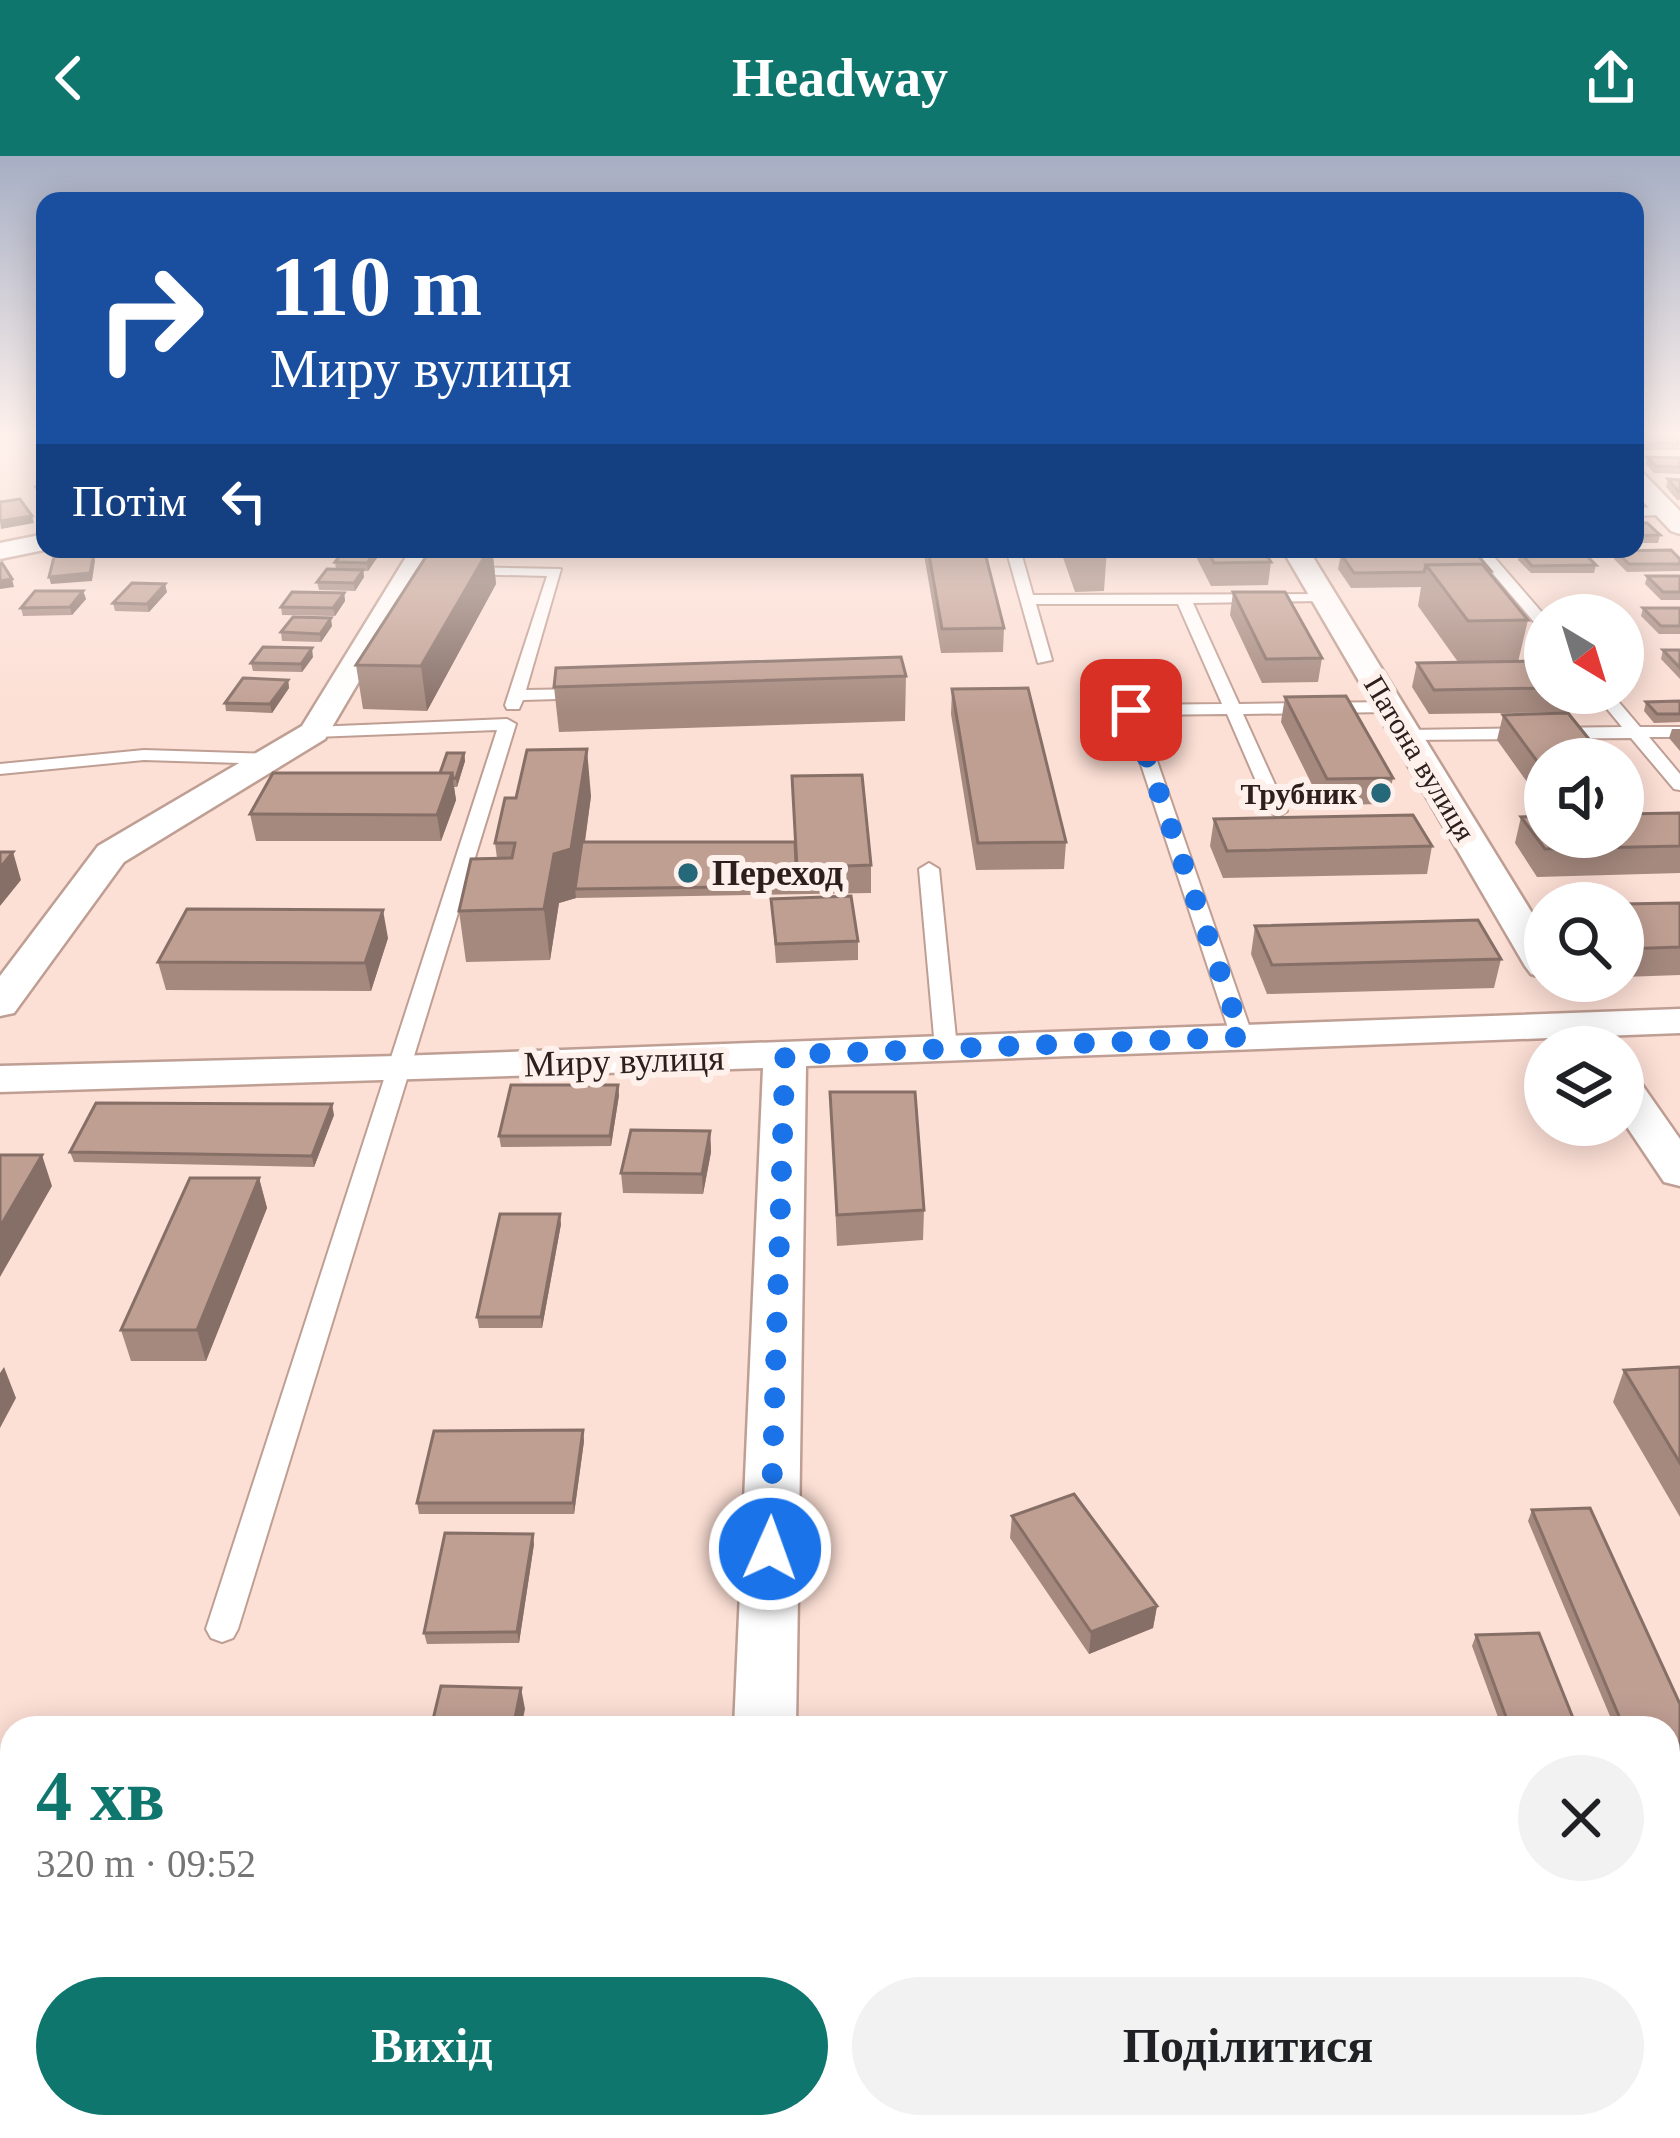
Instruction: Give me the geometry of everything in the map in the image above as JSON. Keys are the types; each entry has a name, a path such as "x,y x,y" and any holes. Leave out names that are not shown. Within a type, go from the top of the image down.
{"street":[{"path":"0,551 36,544"},
{"name":"Патона вулиця","path":"1300,558 1524,931"},
{"path":"0,1004 111,854 314,732 421,563"},
{"name":"Миру вулиця","path":"1644,1027 1680,1021"},
{"name":"Миру вулиця","path":"0,1079 1242,1037 1524,1036"},
{"path":"765,1716 785,1055"},
{"path":"1644,1119 1680,1172"}],"lane":[{"path":"222,1629 560,558"},
{"path":"1016,558 1045,660"},
{"path":"1487,558 1524,602"},
{"path":"451,571 556,572"},
{"path":"1028,601 1324,597"},
{"path":"1184,599 1278,811"},
{"path":"517,695 612,694"},
{"path":"1242,1037 1131,710 1233,709 1680,732"},
{"path":"1620,714 1680,785"},
{"path":"314,732 507,724"},
{"path":"0,770 144,754 269,759"},
{"path":"929,869 946,1048"}],"building":[{"path":"1644,527 1652,527 1660,535 1644,536"},
{"path":"1644,550 1671,550 1680,564 1629,564 1623,558 1644,558"},
{"path":"54,558 93,558 90,573 49,577"},
{"path":"338,558 371,558 367,563 335,562"},
{"path":"425,558 484,558 421,666 356,665"},
{"path":"930,558 986,558 1004,628 942,629"},
{"path":"1211,558 1269,558 1271,562 1214,563"},
{"path":"1344,558 1480,558 1491,571 1482,564 1426,565 1424,572 1354,573"},
{"path":"1525,558 1589,558 1596,565 1532,566"},
{"path":"2,563 12,579 0,581"},
{"path":"1482,564 1524,620 1468,621 1426,565"},
{"path":"327,569 363,570 354,583 317,582"},
{"path":"1647,576 1680,576 1680,592 1663,592"},
{"path":"132,583 165,584 147,604 113,603"},
{"path":"35,591 83,591 70,607 21,608"},
{"path":"292,592 344,593 333,608 281,607"},
{"path":"1233,592 1285,592 1322,658 1266,659"},
{"path":"1644,608 1680,608 1680,626 1661,626"},
{"path":"293,617 331,618 320,634 281,632"},
{"path":"263,647 312,648 301,664 251,663"},
{"path":"1663,650 1680,650 1680,668"},
{"path":"901,657 906,676 554,687 556,668"},
{"path":"1524,661 1524,688 1434,690 1417,663"},
{"path":"243,678 288,680 270,704 225,703"},
{"path":"1028,688 1066,842 978,843 952,689"},
{"path":"1346,696 1393,778 1327,779 1285,697"},
{"path":"1680,701 1680,714 1657,714 1646,702"},
{"path":"1569,714 1588,738 1524,738 1524,744 1503,715"},
{"path":"587,749 571,849 554,854 544,909 459,911 471,859 512,858 515,843 495,843 505,798 516,798 527,750"},
{"path":"447,753 464,753 453,779 452,773 440,773"},
{"path":"273,773 452,773 437,815 250,814"},
{"path":"862,775 871,865 797,868 792,776"},
{"path":"1680,813 1680,846 1644,847 1644,814"},
{"path":"1413,815 1432,846 1227,851 1214,819"},
{"name":"Переход","path":"582,842 795,842 797,886 575,889"},
{"path":"0,852 13,852 0,868"},
{"path":"851,896 858,941 776,944 771,899"},
{"path":"1680,903 1680,947 1644,948 1644,904"},
{"path":"187,909 383,910 365,963 158,962"},
{"path":"1478,920 1501,959 1272,965 1255,926"},
{"path":"511,1085 618,1085 610,1136 499,1136"},
{"path":"830,1092 915,1092 924,1210 837,1215"},
{"path":"96,1103 332,1104 312,1156 70,1152"},
{"path":"631,1130 710,1131 702,1174 621,1173"},
{"path":"0,1155 42,1155 0,1227"},
{"path":"190,1178 259,1178 197,1330 121,1330"},
{"path":"500,1214 560,1214 541,1317 477,1317"},
{"path":"1680,1367 1680,1463 1624,1370"},
{"path":"583,1430 573,1503 417,1503 434,1431"},
{"path":"1074,1494 1157,1606 1091,1632 1012,1516"},
{"path":"1590,1508 1680,1704 1680,1716 1619,1716 1532,1510"},
{"path":"445,1533 533,1534 517,1632 424,1633"},
{"path":"1539,1633 1572,1716 1506,1716 1476,1635"},
{"path":"441,1686 521,1688 515,1716 434,1716"}],"place":[{"name":"Трубник","path":"1381,793"},
{"name":"Переход","path":"688,873"}],"route":[{"path":"770,1549 785,1055 1242,1037 1131,710"}]}
